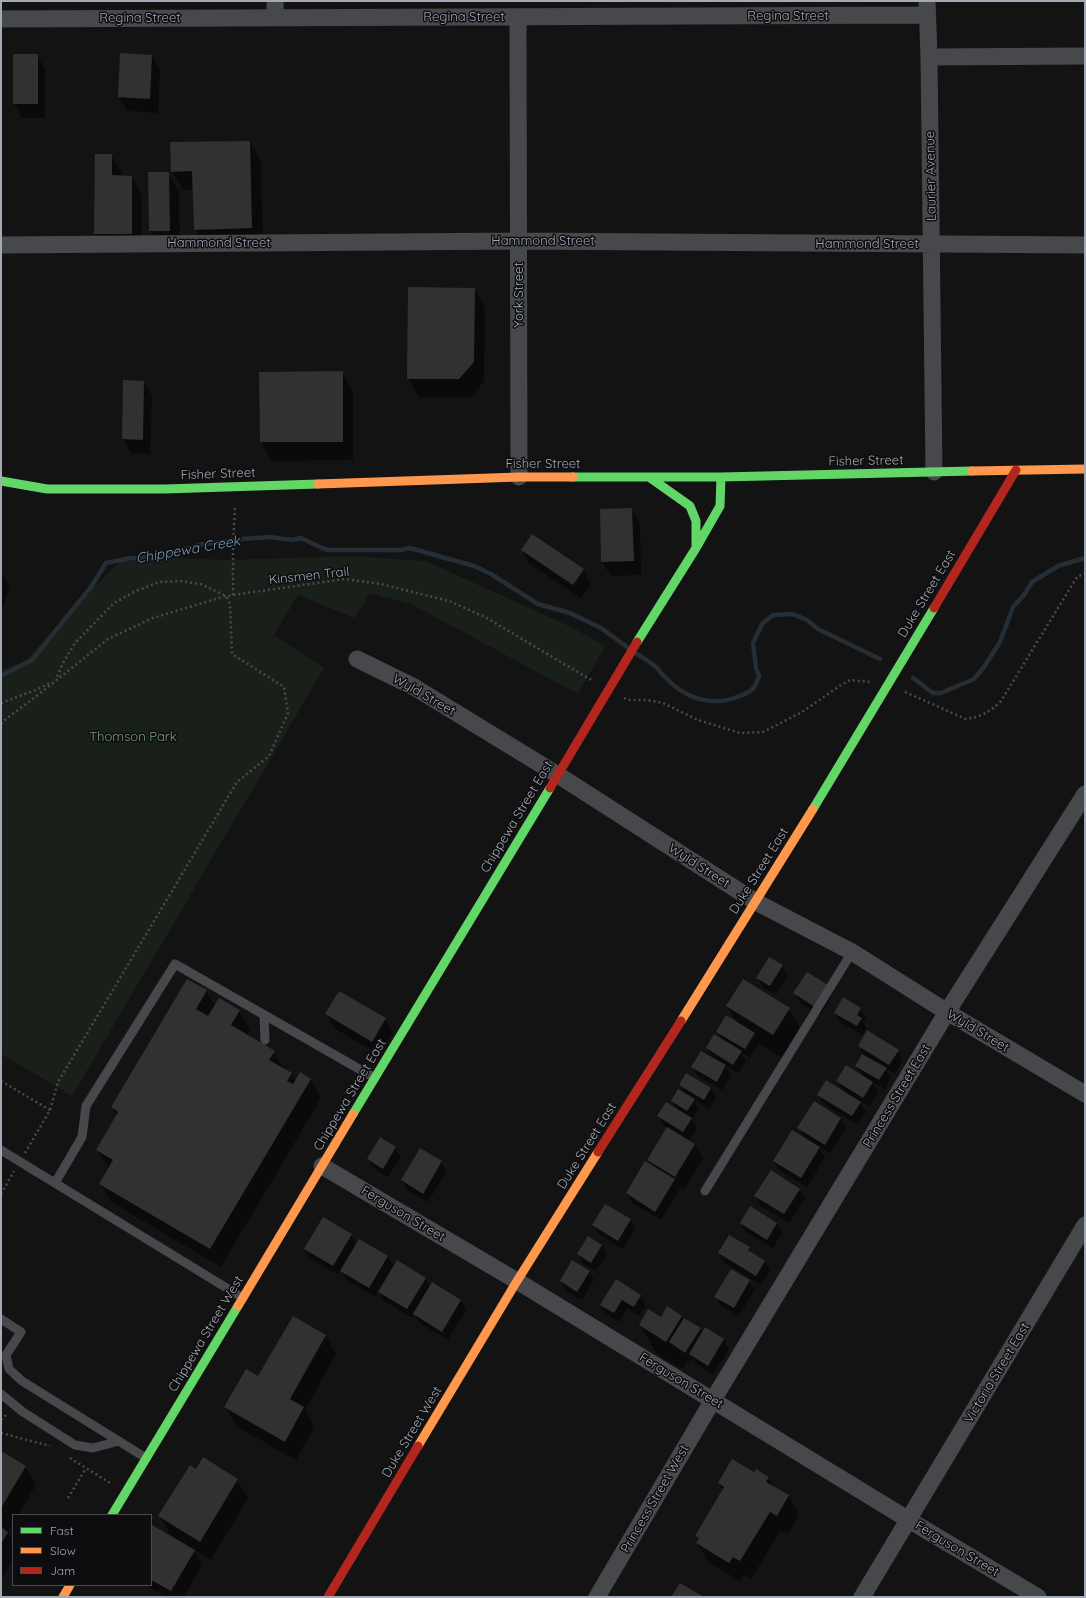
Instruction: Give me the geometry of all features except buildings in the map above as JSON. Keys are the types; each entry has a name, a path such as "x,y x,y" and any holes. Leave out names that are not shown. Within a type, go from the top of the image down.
{"street":[{"name":"Regina Street","path":"1,19 275,9 518,18 927,8"},
{"name":"Laurier Avenue","path":"927,8 930,57 934,472"},
{"name":"York Street","path":"518,18 519,477"},
{"path":"930,57 1085,56"},
{"name":"Hammond Street","path":"1,245 519,241 1085,245"},
{"name":"Fisher Street","path":"1,481 47,489 158,489 519,477 720,477 1085,469"},
{"name":"Duke Street East","path":"517,1281 756,902 896,673 1016,470"},
{"path":"649,477 690,506 696,521 696,548"},
{"name":"Chippewa Street East","path":"322,1166 642,634 696,548 720,506 720,477"},
{"name":"Wyld Street","path":"357,659 414,687 558,775 756,902 852,952 947,1012 1085,1094"},
{"name":"Princess Street East","path":"713,1400 947,1012 1085,794"},
{"name":"Ferguson Street","path":"322,1166 517,1281 908,1520 1038,1597"},
{"name":"Chippewa Street West","path":"113,1514 322,1166"},
{"name":"Victoria Street East","path":"862,1597 1085,1225"},
{"name":"Duke Street West","path":"328,1597 517,1281"},
{"name":"Princess Street West","path":"597,1597 713,1400"},
{"path":"63,1597 69,1586"}],"lane":[{"path":"705,1192 852,952"},
{"path":"55,1183 82,1137 86,1106 175,964 375,1078"},
{"path":"264,1015 265,1040"},
{"path":"1,1150 243,1298"},
{"path":"1,1319 21,1332 6,1355 9,1369 22,1381 146,1458"},
{"path":"1,1394 23,1412 75,1445 93,1448 119,1441"}],"path":[{"path":"233,595 234,526"},
{"name":"Kinsmen Trail","path":"56,680 108,639 153,618 226,596 345,579 381,584 449,601 485,617 609,690"},
{"path":"1,724 56,680 64,661 75,644 114,603 136,591 159,582 180,581 201,584 226,596 230,604 232,654 284,687 288,713 269,756 237,782 58,1082 50,1110 1,1194"},
{"path":"1,703 33,691 56,680"},
{"path":"1,1080 50,1110"},
{"path":"1,1420 10,1412"},
{"path":"1,1433 50,1446"},
{"path":"70,1458 114,1486"},
{"path":"68,1498 86,1468"}],"green space":[{"name":"Thomson Park","path":"125,556 229,560 351,556 426,561 571,627 605,646 578,694 411,604 370,593 355,618 298,595 274,635 324,668 72,1096 1,1054 1,670 24,662"}],"waterway":[{"name":"Chippewa Creek","path":"1,676 32,660 91,587 106,563 131,558 156,557 204,544 270,537 292,540 301,538 328,550 401,550 410,548 474,566 491,574 538,604 570,613 601,628 627,647"},
{"name":"Chippewa Creek","path":"913,678 933,693 941,693 974,679 984,667 1000,642 1013,607 1024,595 1032,582 1058,566 1085,558"},
{"name":"Chippewa Creek","path":"637,654 655,666 674,686 690,696 709,701 728,700 749,692 754,688 759,676 756,668 753,643 762,624 773,615 793,614 807,620 818,629 880,659"}],"traffic: fast":[{"path":"573,477 721,477 972,471"},
{"path":"649,477 690,506 696,521 696,547"},
{"path":"637,642 696,548 720,506 721,477"},
{"path":"1,481 47,489 165,489 318,484"},
{"path":"813,809 934,608"},
{"path":"353,1114 550,788"},
{"path":"113,1514 238,1306"}],"traffic: slow":[{"path":"972,471 1085,469"},
{"path":"318,484 519,477 573,477"},
{"path":"681,1021 813,809"},
{"path":"238,1306 353,1114"},
{"path":"418,1446 517,1281 598,1152"},
{"path":"63,1597 69,1586"}],"traffic: jam":[{"path":"934,608 1016,470"},
{"path":"550,788 637,642"},
{"path":"598,1152 681,1021"},
{"path":"328,1597 418,1446"}]}
